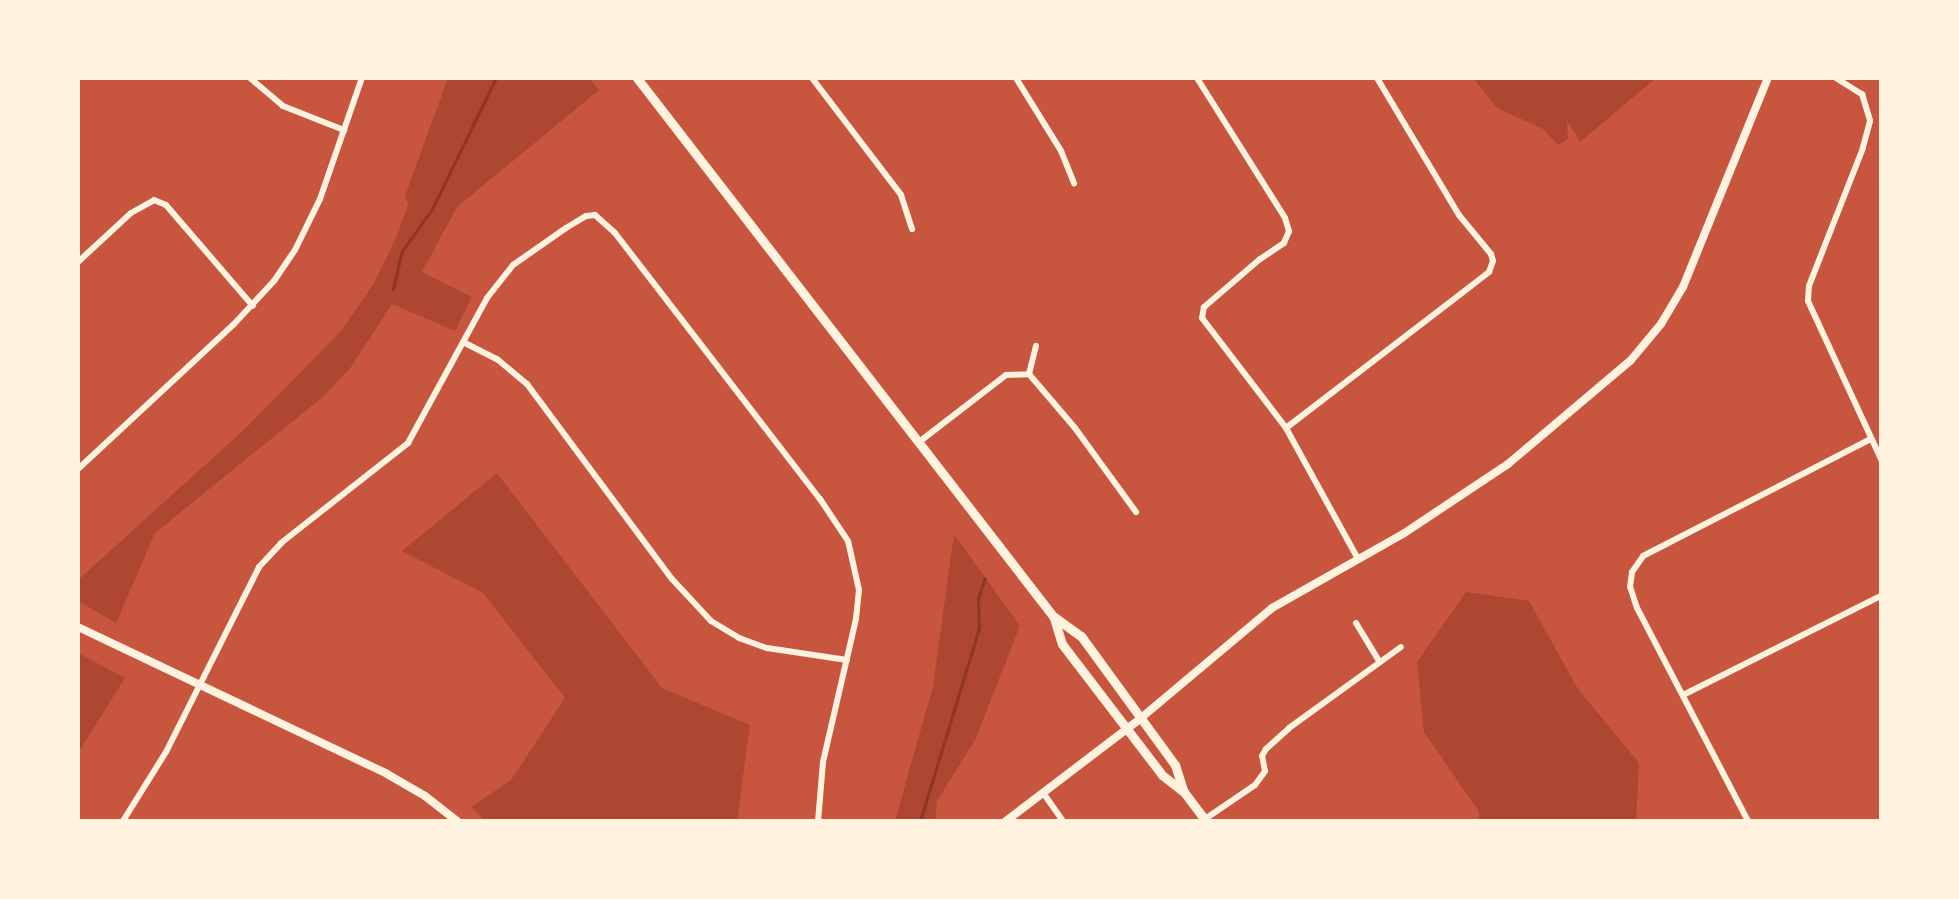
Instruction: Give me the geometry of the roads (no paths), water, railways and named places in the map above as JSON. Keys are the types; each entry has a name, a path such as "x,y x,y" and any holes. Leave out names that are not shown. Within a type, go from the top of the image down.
{"main road":[{"path":"637,78 1053,616 1081,636 1175,765 1184,792"},
{"path":"1053,616 1062,644 1162,775 1184,792 1206,820"}],"street":[{"path":"250,78 283,106 344,130"},
{"path":"78,469 253,306 305,232 362,78"},
{"path":"812,78 901,195 912,229"},
{"path":"1016,78 1061,151 1074,184"},
{"path":"1197,78 1285,218 1289,231 1284,243 1260,259 1204,307 1202,318 1286,428 1358,559"},
{"path":"1286,428 1489,272 1493,261 1491,254 1459,215 1377,78"},
{"path":"1006,821 1141,718 1272,608 1358,559 1508,464 1631,360 1683,287 1768,78"},
{"path":"1836,78 1862,94 1870,121 1809,286 1808,301 1881,459"},
{"path":"78,262 131,213 154,200 166,205 253,306"},
{"path":"123,821 161,761 259,567 281,543 408,443 487,298 513,265 586,216 595,215 603,221 843,531 859,590 847,660 823,762 818,821"},
{"path":"463,342 497,359 527,384 672,579 711,621 739,638 767,648 847,660"},
{"path":"1029,374 1036,346"},
{"path":"919,442 1006,375 1029,374"},
{"path":"1029,374 1075,428 1136,512"},
{"path":"1748,821 1637,608 1630,587 1632,572 1643,556 1871,439"},
{"path":"1683,695 1881,596"},
{"path":"1356,623 1379,661"},
{"path":"78,627 398,779 457,821"},
{"path":"1206,820 1255,785 1265,771 1262,756 1277,739 1401,647"},
{"path":"1044,794 1063,821"}],"waterway":[{"path":"393,289 402,251 432,209 496,78"},
{"path":"920,821 979,628 978,599 985,578"}]}
